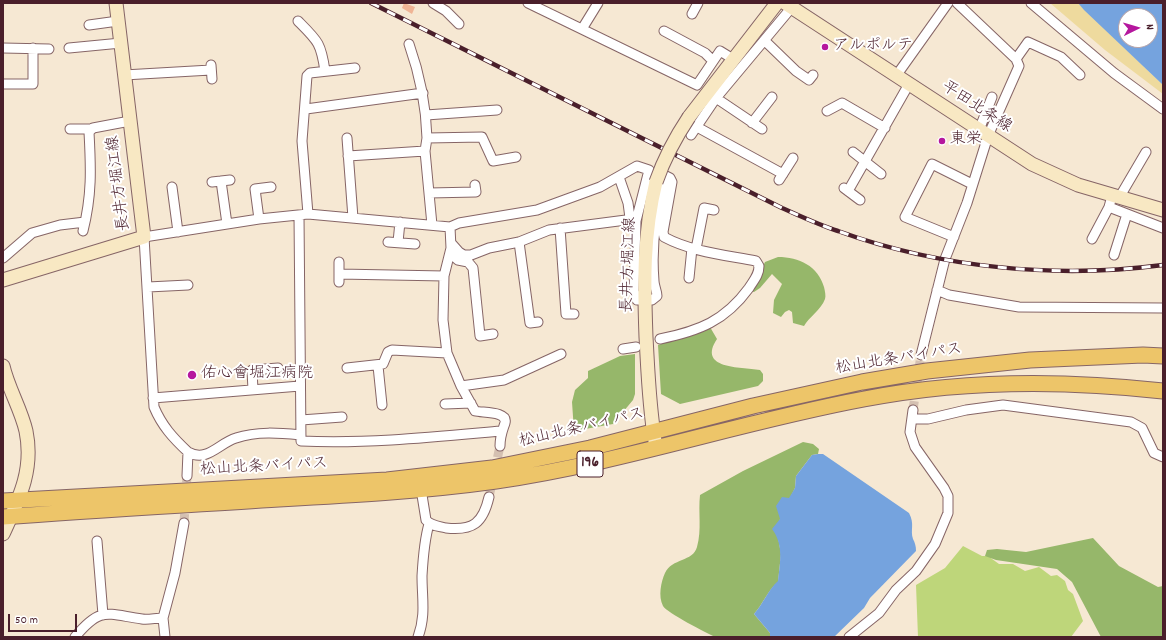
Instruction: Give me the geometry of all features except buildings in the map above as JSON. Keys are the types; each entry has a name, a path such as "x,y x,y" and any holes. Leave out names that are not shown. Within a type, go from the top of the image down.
{"highway":[{"name":"松山北条バイパス","path":"9,500 387,480 492,468 590,448 754,406 862,382 927,371 1030,360 1143,355 1163,356"},
{"name":"松山北条バイパス","path":"7,516 390,493 496,481 596,463 656,447 850,402 928,390 983,386 1062,384 1163,391"}],"main road":[{"name":"長井方堀江線","path":"3,280 144,237 116,3"},
{"name":"長井方堀江線","path":"656,447 649,398 645,301 646,232 649,212 661,179 662,164 673,143 693,122 733,59 777,3"},
{"name":"平田北条線","path":"793,6 896,76 1032,164 1114,200 1163,210"},
{"path":"3,366 26,430 29,458 25,481 9,500 3,534"}],"street":[{"path":"433,3 446,11 459,24"},
{"path":"528,3 697,85 720,51 733,59"},
{"path":"582,29 598,3"},
{"path":"692,14 698,3"},
{"path":"896,76 948,3"},
{"path":"957,3 1016,59 1019,66 983,132"},
{"path":"1031,3 1114,73 1163,109"},
{"path":"691,135 693,122 716,98 793,6"},
{"path":"89,25 118,21"},
{"path":"298,21 318,42 322,51 325,71"},
{"path":"664,31 705,53 713,61"},
{"path":"765,41 796,71 809,80 813,75"},
{"path":"1016,59 1028,42 1061,57 1080,76"},
{"path":"69,48 121,43"},
{"path":"409,44 423,93 426,115 427,138 425,151 432,225"},
{"path":"3,48 49,49"},
{"path":"3,84 33,84 33,48"},
{"path":"355,68 310,73 307,76 306,109 302,141 304,214 300,386 301,441 349,443 416,439 501,431"},
{"path":"124,75 211,71"},
{"path":"860,200 846,189 866,162 909,84"},
{"path":"306,109 423,93"},
{"path":"921,355 945,259 972,184 992,97"},
{"path":"716,98 762,129"},
{"path":"752,123 772,98"},
{"path":"828,111 842,103 885,128"},
{"path":"426,115 497,110"},
{"path":"70,129 90,129 130,121"},
{"path":"693,122 781,177 793,158"},
{"path":"3,258 32,233 60,225 84,226 90,194 88,132 90,129"},
{"path":"427,138 482,137 493,161 516,157"},
{"path":"347,138 353,218"},
{"path":"348,156 425,151"},
{"path":"853,152 882,174"},
{"path":"1092,239 1114,200 1146,152"},
{"path":"954,237 904,217 932,164 972,184"},
{"path":"301,435 266,433 249,434 234,438 210,453 195,455 188,452 171,437 161,423 154,407 144,237 259,219 304,214 450,227 459,223 537,210 600,187 637,166 649,170 661,179 670,178 672,182 663,232 664,237 677,244 756,261 759,266 758,274 744,295 725,314 710,324 683,334 660,339"},
{"path":"645,301 636,300 634,296 636,221 649,170"},
{"path":"451,243 464,255 471,255 489,248 519,242 549,230 626,220 630,218 628,203 618,177"},
{"path":"221,181 227,224"},
{"path":"429,193 476,192 475,185"},
{"path":"172,187 178,232"},
{"path":"259,219 255,190 270,188"},
{"path":"1114,200 1127,214 1163,228"},
{"path":"690,278 694,248 704,208 714,210"},
{"path":"1114,256 1127,214"},
{"path":"398,242 400,222"},
{"path":"450,227 450,253 444,276 443,320 448,353 461,386 475,411 501,415 504,417 505,421 501,431 500,446"},
{"path":"560,228 566,314 574,314"},
{"path":"388,242 415,244"},
{"path":"519,242 530,323 538,322"},
{"path":"450,253 458,260 468,262 473,268 480,336 493,334"},
{"path":"339,262 339,278 444,276"},
{"path":"148,287 188,286"},
{"path":"937,290 949,295 1019,307 1163,308"},
{"path":"623,349 636,347"},
{"path":"347,368 378,366 383,364 388,352 392,350 448,353"},
{"path":"461,386 504,380 561,354"},
{"path":"378,366 382,405"},
{"path":"254,390 252,370 278,368"},
{"path":"153,398 300,386"},
{"path":"445,404 471,403"},
{"path":"912,419 928,419 966,410 1003,405 1132,422 1142,428 1154,453 1163,457"},
{"path":"849,637 879,614 896,590 916,571 935,544 948,513 948,496 944,488 915,447 910,432 913,410"},
{"path":"301,420 342,417"},
{"path":"187,476 188,452"},
{"path":"418,637 423,621 422,576 426,535 429,524 424,515 421,489"},
{"path":"429,524 460,529 475,525 486,511 489,497"},
{"path":"166,637 164,618 175,573 184,523"},
{"path":"97,541 103,614"},
{"path":"76,637 90,621 103,614 115,613 143,620 164,618"}],"green space":[{"path":"778,257 786,257 807,264 817,273 824,287 825,299 823,303 804,326 793,323 792,312 789,310 781,317 773,313 774,300 782,284 772,274 760,288 754,292 751,291 765,262"},
{"path":"710,327 717,339 712,349 712,356 724,365 760,370 763,374 763,381 758,386 680,404 661,394 658,345"},
{"path":"635,354 635,394 633,400 613,424 574,431 572,402 575,390 588,378 588,371 620,356"},
{"path":"803,442 813,444 819,449 818,454 812,455 796,476 795,488 780,519 778,537 781,554 778,582 771,589 754,614 770,633 770,637 718,638 688,623 666,609 661,602 660,594 665,573 672,565 687,558 695,552 697,547 699,534 700,495 743,471"},
{"path":"1093,538 1119,566 1158,587 1163,586 1163,637 1101,637 1072,582 1057,569 996,560 985,556 987,550 997,549 1026,552"},
{"path":"963,546 982,556 988,556 999,564 1013,564 1025,571 1039,567 1051,576 1057,575 1065,581 1068,590 1073,594 1083,621 1071,637 918,637 916,585 945,568"}],"sand":[{"path":"1050,3 1078,3 1118,42 1118,48 1125,48 1163,85 1163,94 1105,50"}],"water":[{"path":"1078,3 1163,3 1163,85 1124,48 1158,48 1158,8 1118,8 1118,42"},
{"path":"823,454 909,513 912,520 912,536 916,551 870,598 864,608 834,637 770,637 770,633 754,614 778,581 780,548 776,535 772,529 780,519 776,506 782,497 789,498 795,488 796,476 812,455"}],"tunnel":[{"path":"913,410 921,355"},
{"path":"489,497 500,446"},
{"path":"184,523 187,476"}],"railway":[{"path":"371,3 782,208 838,231 877,244 957,262 999,267 1081,271 1163,265"}],"place":[{"name":"アルポルテ","path":"825,47"},
{"name":"東栄","path":"942,141"},
{"name":"佑心會堀江病院","path":"192,375"}]}
